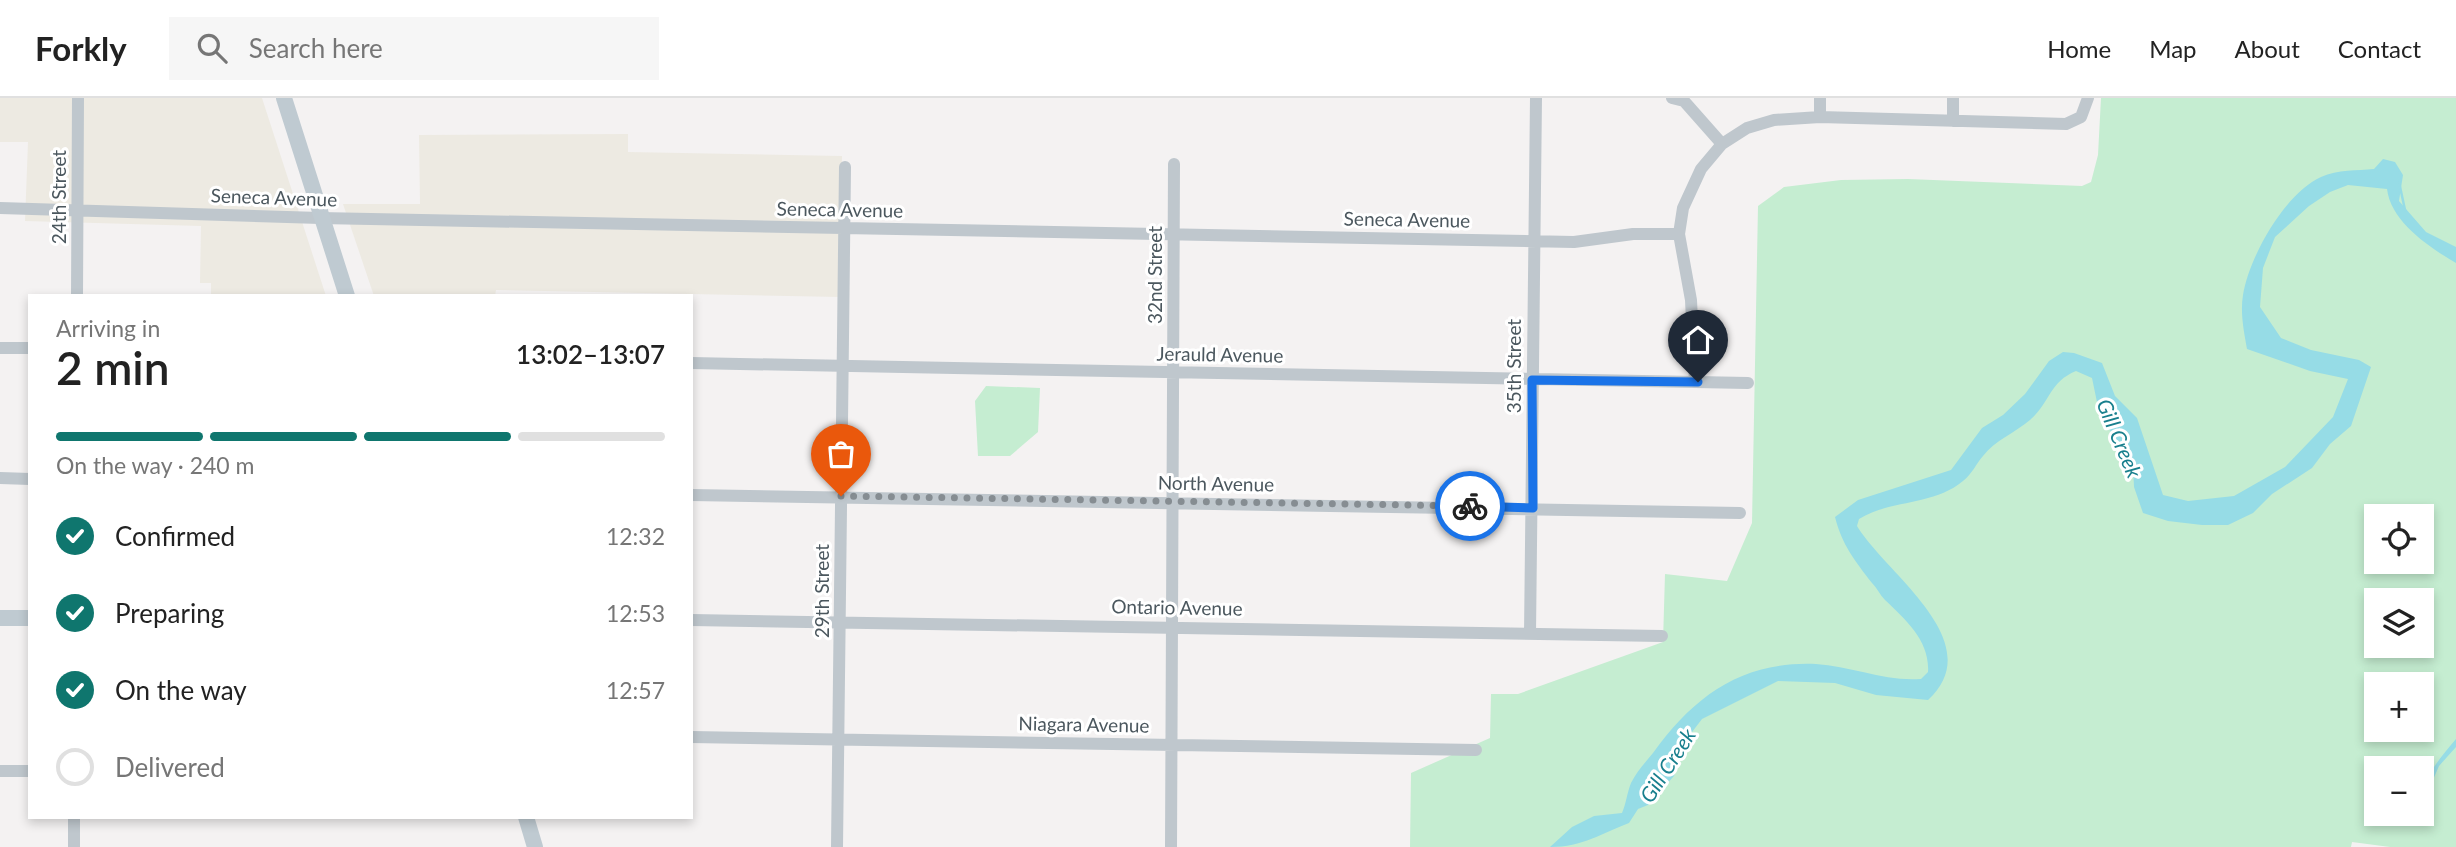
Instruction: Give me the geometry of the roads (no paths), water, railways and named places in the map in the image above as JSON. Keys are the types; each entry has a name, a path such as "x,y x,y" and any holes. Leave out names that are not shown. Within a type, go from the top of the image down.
{"main road":[{"path":"284,98 346,294"},
{"path":"0,618 28,618"},
{"path":"527,819 535,847"}],"street":[{"name":"24th Street","path":"77,294 78,98"},
{"name":"35th Street","path":"1530,634 1535,98"},
{"path":"1672,98 1684,101 1722,144"},
{"path":"1820,98 1820,117"},
{"path":"1953,98 1953,121"},
{"path":"1695,382 1691,300 1679,234 1683,208 1701,169 1722,144 1747,128 1774,120 1820,117 2066,124 2081,117 2088,98"},
{"name":"32nd Street","path":"1171,847 1174,164"},
{"name":"29th Street","path":"837,847 845,167"},
{"name":"Seneca Avenue","path":"0,208 320,218 1574,242 1633,234 1679,234"},
{"path":"0,348 28,348"},
{"name":"Jerauld Avenue","path":"693,363 1748,383"},
{"path":"0,478 28,479"},
{"name":"North Avenue","path":"693,495 1172,501 1740,513"},
{"name":"Ontario Avenue","path":"693,621 1662,636"},
{"name":"Niagara Avenue","path":"693,737 1476,750"},
{"path":"0,771 28,771"},
{"path":"74,819 74,847"}],"water":[{"path":"2383,159 2395,162 2403,175 2399,201 2426,232 2456,247 2456,263 2423,241 2403,223 2390,201 2387,189 2348,185 2330,192 2309,206 2275,237 2263,268 2260,307 2281,338 2311,350 2359,360 2371,367 2351,426 2330,444 2312,468 2272,494 2253,513 2228,525 2168,521 2143,513 2134,487 2133,466 2098,407 2092,378 2076,371 2060,381 2030,420 1988,450 1963,481 1939,495 1885,508 1859,519 1857,526 1927,609 1941,632 1947,655 1944,678 1928,700 1876,695 1835,683 1778,681 1702,719 1689,736 1674,776 1648,805 1638,809 1629,823 1582,842 1550,847 1572,827 1594,816 1622,813 1633,779 1669,732 1704,699 1743,676 1765,668 1816,664 1895,678 1921,679 1928,672 1928,661 1921,641 1908,623 1883,598 1855,560 1841,536 1835,517 1858,500 1951,470 1982,428 2003,415 2025,394 2049,361 2063,352 2102,363 2115,396 2137,418 2163,495 2188,501 2234,496 2285,467 2333,417 2348,379 2310,371 2247,349 2242,309 2247,280 2261,245 2294,197 2321,177 2374,169"},
{"path":"2456,739 2456,747 2439,766 2434,777 2434,768"}],"waterway":[{"name":"Gill Creek","path":"2399,182 2405,210"}]}
